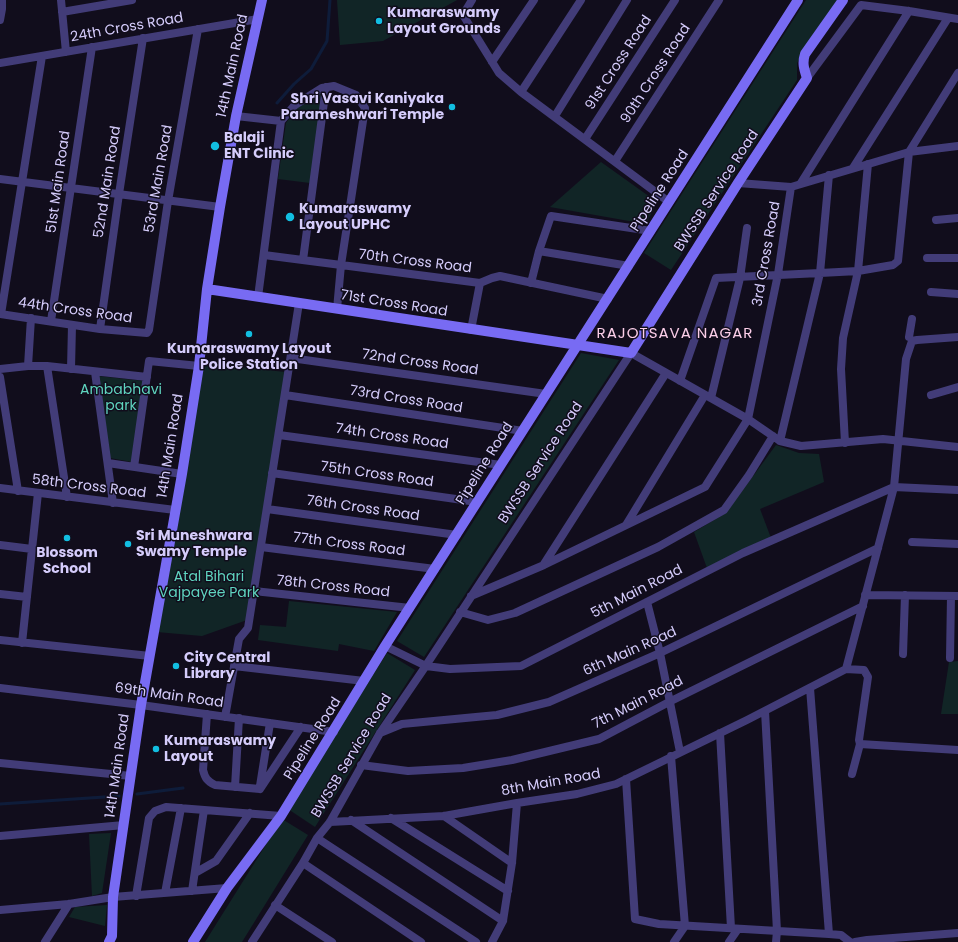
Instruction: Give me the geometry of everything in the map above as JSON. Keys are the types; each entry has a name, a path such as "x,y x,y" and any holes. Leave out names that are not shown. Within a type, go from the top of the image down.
{"street":[{"path":"0,20 2,0"},
{"path":"61,0 66,52"},
{"path":"62,12 132,0"},
{"name":"14th Main Road","path":"109,942 112,936 113,898 130,776 141,705 182,474 199,366 207,289 220,207 236,116 262,0"},
{"path":"472,0 463,15 499,73 521,92 669,202"},
{"path":"492,62 534,0"},
{"path":"521,92 581,0"},
{"path":"555,116 627,0"},
{"name":"91st Cross Road","path":"585,139 675,0"},
{"name":"90th Cross Road","path":"615,161 719,0"},
{"name":"Pipeline Road","path":"193,942 227,888 281,816 334,732 385,646 798,0"},
{"path":"807,78 803,61 804,54 843,0"},
{"path":"807,78 861,5 958,19"},
{"path":"801,183 909,11"},
{"name":"24th Cross Road","path":"1,65 42,56 258,18"},
{"path":"853,168 948,18"},
{"name":"53rd Main Road","path":"147,333 198,29"},
{"name":"52nd Main Road","path":"100,329 119,194 144,38"},
{"name":"51st Main Road","path":"51,321 92,47"},
{"path":"1,314 42,56"},
{"path":"680,381 716,278 858,271 893,265 896,263 899,258 909,152 958,73"},
{"name":"BWSSB Service Road","path":"252,942 303,863 317,838 330,822 380,733 426,666 631,353 738,183 807,78"},
{"path":"258,297 281,122 295,105 322,88 334,86 356,95 365,108 337,309"},
{"path":"303,260 326,87"},
{"path":"236,116 281,122"},
{"path":"738,183 791,187 909,152 958,146"},
{"path":"845,443 841,369 843,338 858,271 868,164"},
{"path":"460,612 488,620 515,613 658,547 724,510 777,438 820,273 829,175"},
{"path":"0,179 220,207"},
{"name":"3rd Cross Road","path":"748,419 778,274 791,187"},
{"path":"531,283 539,251 551,216 651,231"},
{"path":"936,220 958,218"},
{"path":"626,526 708,397 740,278 747,228"},
{"path":"539,251 628,266"},
{"name":"70th Cross Road","path":"264,256 480,283 500,276 608,299"},
{"path":"927,258 958,258"},
{"path":"472,330 480,283"},
{"name":"71st Cross Road","path":"207,289 631,353"},
{"path":"931,292 958,294"},
{"path":"225,716 239,639 248,628 299,303"},
{"name":"44th Cross Road","path":"1,314 100,329 147,333"},
{"path":"28,366 31,318"},
{"path":"909,338 912,319"},
{"path":"71,369 72,325"},
{"path":"852,774 860,744 859,740 868,677 864,670 846,669 894,487 906,359 912,341 958,337"},
{"path":"631,353 748,419 777,438 801,446 845,443 873,439 958,448"},
{"name":"72nd Cross Road","path":"290,358 546,394"},
{"path":"134,467 149,361 199,366"},
{"path":"0,369 46,366 147,377"},
{"path":"46,366 67,497"},
{"path":"95,372 113,503"},
{"path":"544,565 666,373"},
{"path":"0,377 18,491"},
{"path":"931,395 958,387"},
{"name":"73rd Cross Road","path":"285,395 523,431"},
{"path":"471,596 544,565 705,487 748,419"},
{"name":"74th Cross Road","path":"278,435 501,465"},
{"path":"108,463 182,474"},
{"name":"75th Cross Road","path":"272,473 477,502"},
{"path":"894,487 958,490"},
{"name":"5th Main Road","path":"385,646 426,666 450,669 521,666 743,553 894,487"},
{"name":"58th Cross Road","path":"0,488 175,510"},
{"path":"22,642 38,493"},
{"name":"76th Cross Road","path":"267,509 457,535"},
{"path":"912,542 958,544"},
{"path":"0,545 32,549"},
{"name":"77th Cross Road","path":"261,547 435,569"},
{"name":"6th Main Road","path":"380,733 402,724 497,715 549,702 660,653 878,548"},
{"name":"78th Cross Road","path":"254,591 410,608"},
{"path":"0,594 27,597"},
{"path":"865,595 954,596 950,658"},
{"path":"903,654 905,595"},
{"path":"647,602 660,653 680,752"},
{"name":"7th Main Road","path":"361,766 408,771 463,768 512,760 598,739 669,702 863,606"},
{"path":"0,640 150,656"},
{"path":"234,666 364,681"},
{"name":"8th Main Road","path":"330,822 444,816 576,794 616,784 765,711 846,669"},
{"name":"69th Main Road","path":"0,688 225,716 334,732"},
{"path":"810,688 829,934"},
{"path":"765,711 777,931 776,942"},
{"path":"207,714 203,770 205,778 215,785 260,789"},
{"path":"235,787 239,718"},
{"path":"260,789 270,723"},
{"path":"260,789 301,727"},
{"path":"720,733 734,928 729,942"},
{"path":"860,744 958,750"},
{"path":"671,756 686,926 674,942"},
{"path":"0,763 130,776"},
{"path":"626,779 635,919 659,924 841,935 850,942"},
{"path":"492,942 503,921 512,863 517,803"},
{"path":"136,896 149,818 155,811 166,807 281,816"},
{"path":"165,893 181,808"},
{"path":"192,891 204,810"},
{"path":"195,873 216,861 250,813"},
{"path":"444,816 512,863"},
{"path":"391,818 508,891"},
{"path":"351,820 503,921"},
{"path":"0,836 124,825"},
{"path":"317,838 476,942"},
{"path":"303,863 421,942"},
{"path":"0,910 227,888"},
{"path":"45,942 69,904"},
{"path":"275,905 332,942"},
{"path":"855,942 958,933"}],"green space":[{"name":"Kumaraswamy Layout Grounds","path":"337,0 457,0 383,41 340,45"},
{"path":"806,0 838,0 797,63 797,80 671,270 644,253"},
{"path":"323,91 310,183 278,179 286,123 297,108"},
{"path":"601,162 657,202 646,224 550,207"},
{"path":"581,353 619,360 424,657 397,641"},
{"name":"Atal Bihari Vajpayee Park","path":"204,363 285,372 247,620 202,636 157,632"},
{"name":"Ambabhavi park","path":"98,376 143,381 132,462 110,458"},
{"path":"776,445 799,453 819,454 824,482 760,509 771,538 707,568 694,532 726,513"},
{"path":"289,601 397,612 374,651 339,644 338,651 258,640 260,625 286,627"},
{"path":"387,653 415,670 315,827 288,809"},
{"path":"958,661 958,714 941,714 949,662"},
{"path":"282,819 308,835 242,942 205,942"},
{"path":"111,833 102,893 92,896 89,834"},
{"path":"107,905 105,926 69,917 75,907"}],"waterway":[{"path":"277,103 294,84 311,69 327,41 330,0"},
{"path":"137,794 183,788"},
{"path":"0,804 119,796"}],"place":[{"name":"Kumaraswamy Layout Grounds","path":"379,21"},
{"name":"Shri Vasavi Kaniyaka Parameshwari Temple","path":"452,107"},
{"name":"Balaji ENT Clinic","path":"215,146"},
{"name":"Kumaraswamy Layout UPHC","path":"290,217"},
{"name":"Kumaraswamy Layout Police Station","path":"249,334"},
{"name":"Blossom School","path":"67,538"},
{"name":"Sri Muneshwara Swamy Temple","path":"128,544"},
{"name":"City Central Library","path":"176,666"},
{"name":"Kumaraswamy Layout","path":"156,749"}],"district":[{"name":"RAJOTSAVA NAGAR","path":"675,334"}]}
